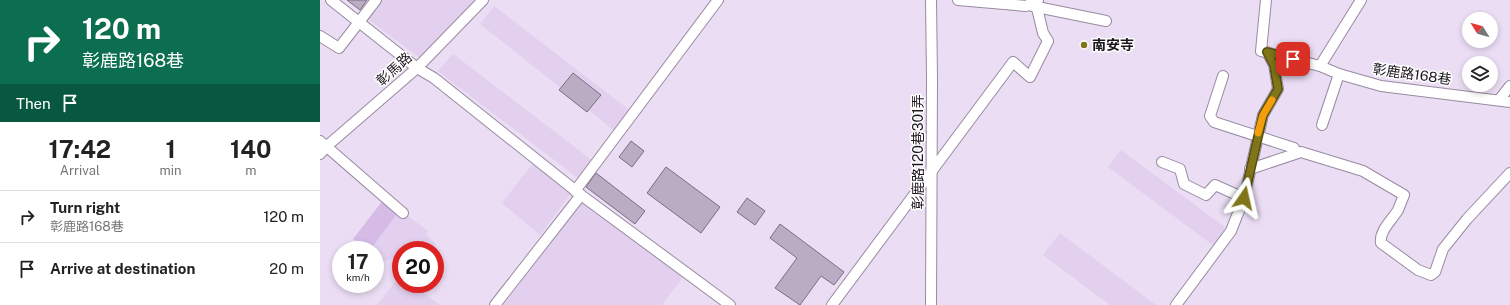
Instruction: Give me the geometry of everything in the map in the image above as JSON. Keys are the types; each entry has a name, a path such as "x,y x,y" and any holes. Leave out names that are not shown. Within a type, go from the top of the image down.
{"street":[{"path":"331,0 360,21 417,68 434,78 578,193 730,305"},
{"path":"320,36 339,48 376,0"},
{"name":"彰馬路","path":"322,147 417,68 482,0"},
{"path":"495,305 718,0"},
{"name":"彰鹿路120巷301弄","path":"931,0 932,305"},
{"path":"958,0 1026,6 1034,4 1106,21"},
{"path":"1176,305 1231,231 1244,198 1263,115 1278,89 1274,65 1264,51 1266,0"},
{"path":"1320,66 1361,0"},
{"path":"832,305 1013,62 1030,78 1048,41 1043,33 1034,4"},
{"name":"彰鹿路168巷","path":"1264,51 1320,66 1339,74 1381,86 1510,102"},
{"path":"1322,125 1339,74"},
{"path":"1223,76 1210,116 1211,119 1214,122 1294,148"},
{"path":"1499,100 1510,86"},
{"path":"322,147 403,213"},
{"path":"1250,169 1301,152 1363,171 1404,195 1397,211 1384,229 1380,238 1381,243 1418,270 1430,275 1435,272 1443,249 1467,219 1510,173"},
{"path":"1162,162 1180,169 1184,184 1206,195 1215,184 1244,198"}],"shaded area":[{"path":"382,0 485,0 424,61 368,19"},
{"path":"494,6 632,112 616,132 480,24"},
{"path":"453,54 593,161 579,179 438,71"},
{"path":"1121,150 1226,228 1214,246 1108,167"},
{"path":"534,162 572,192 540,235 502,203"},
{"path":"586,198 686,273 662,305 503,305"},
{"path":"384,199 400,210 377,241 356,241 353,239"},
{"path":"400,210 428,231 426,234 432,241 392,241 392,258 385,262 384,241 377,241"},
{"path":"1060,233 1156,305 1110,305 1043,255"},
{"path":"392,286 392,293 423,293 440,305 377,305"}],"building":[{"path":"347,0 367,0 360,10"},
{"path":"573,73 601,95 587,112 559,90"},
{"path":"631,141 644,151 632,167 619,157"},
{"path":"666,167 720,207 701,233 647,193"},
{"path":"596,173 645,211 635,224 586,187"},
{"path":"747,198 765,211 755,225 737,212"},
{"path":"780,224 844,272 834,285 821,276 800,305 775,288 797,258 770,238"}],"slow traffic":[{"path":"1258,133 1263,115 1272,100"}],"place":[{"name":"南安寺","path":"1084,45"}],"route":[{"path":"1244,198 1263,115 1278,89 1274,65 1267,52 1293,59"}]}
